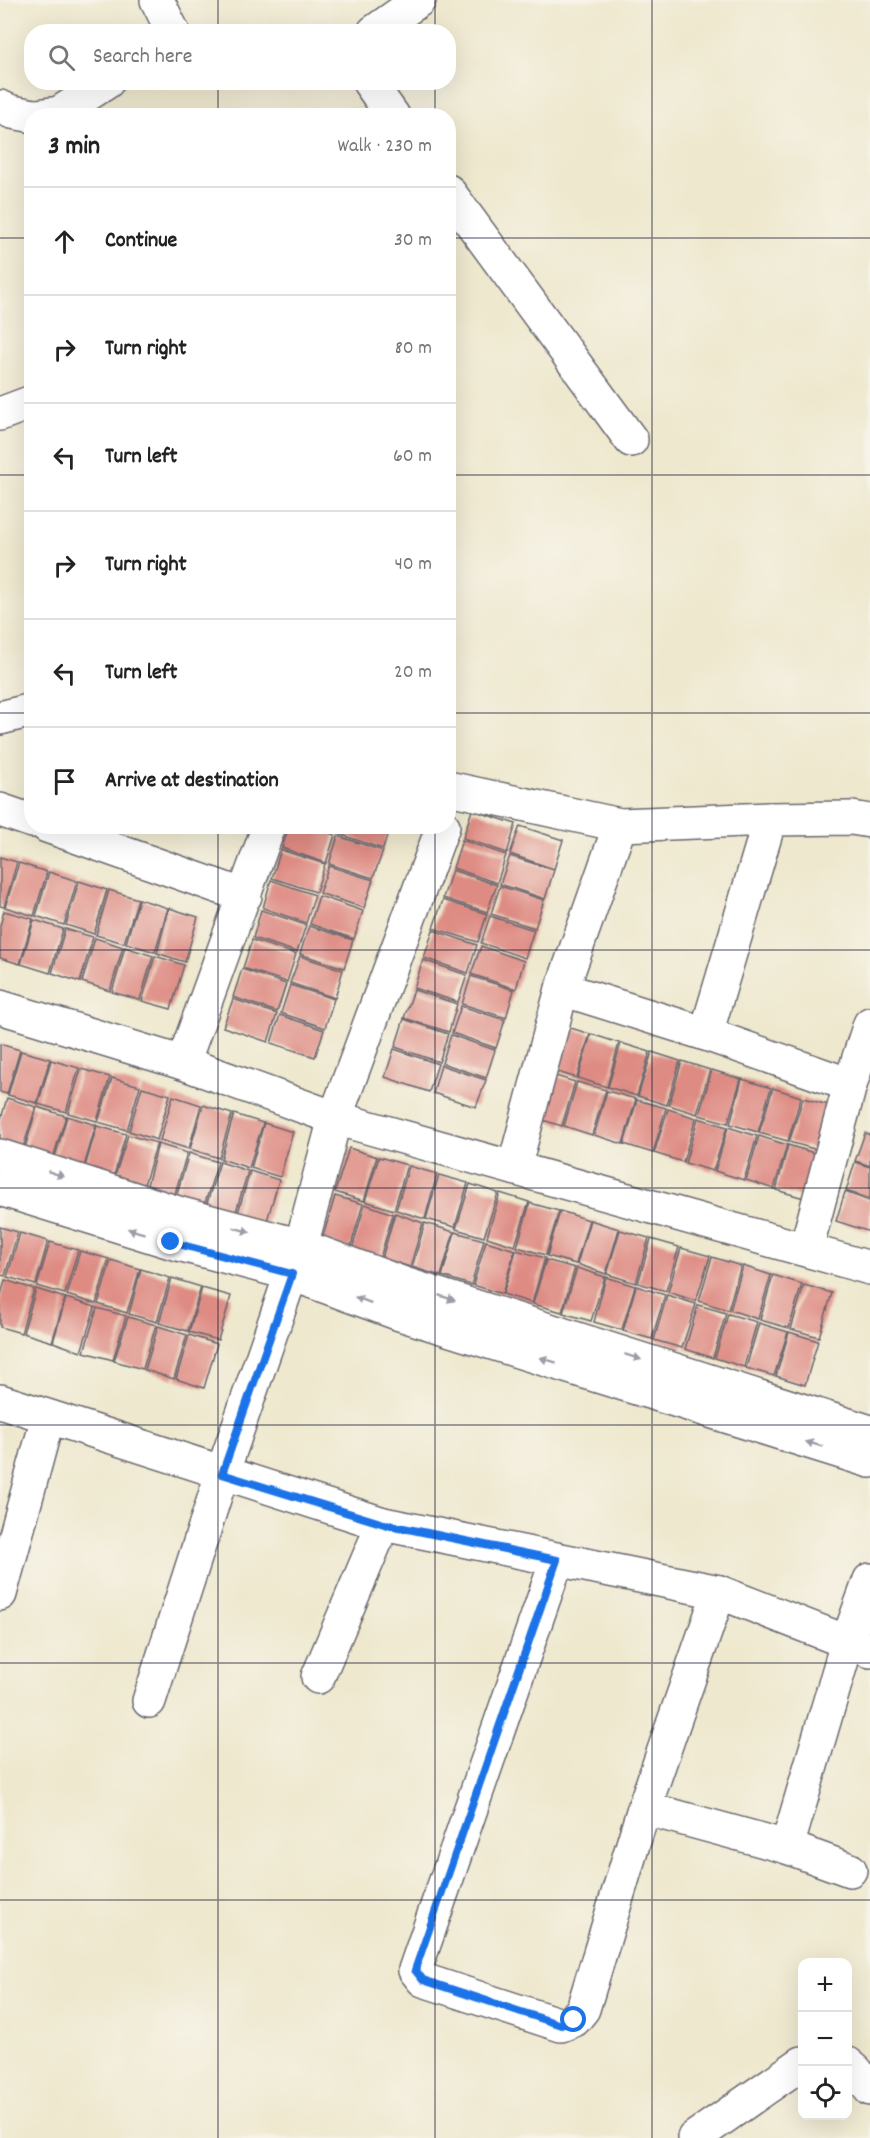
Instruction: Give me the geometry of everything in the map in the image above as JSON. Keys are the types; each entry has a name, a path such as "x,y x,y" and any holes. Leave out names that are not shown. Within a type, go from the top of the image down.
{"street":[{"path":"157,0 169,24"},
{"path":"385,24 419,0"},
{"path":"67,108 95,90"},
{"path":"375,90 387,108"},
{"path":"0,107 24,114"},
{"path":"456,202 631,440"},
{"path":"0,414 24,405"},
{"path":"0,717 24,712"},
{"path":"456,798 620,825 770,819 852,818 870,820"},
{"path":"0,810 24,818"},
{"path":"706,1034 770,819"},
{"path":"514,1168 562,989 620,825"},
{"path":"70,834 245,896"},
{"path":"183,1063 266,834"},
{"path":"149,1701 222,1474 297,1260 335,1118 440,834"},
{"path":"562,989 706,1034 850,1085"},
{"path":"0,1007 183,1063 335,1118 870,1268"},
{"path":"806,1249 850,1085 870,1024"},
{"path":"0,1156 176,1228"},
{"path":"0,1189 176,1228 297,1260 402,1299 870,1461"},
{"path":"402,1299 870,1432"},
{"path":"0,1401 222,1474 384,1524 719,1592 859,1647"},
{"path":"0,1594 48,1417"},
{"path":"318,1677 384,1524"},
{"path":"557,1560 416,1965 418,1975 423,1980 561,2025 574,2020 584,2009 644,1808 719,1592"},
{"path":"788,1847 859,1647 870,1580"},
{"path":"644,1808 788,1847 850,1870"},
{"path":"706,2134 798,2066"},
{"path":"850,2066 870,2089"}],"building":[{"path":"472,810 516,824 507,853 463,838"},
{"path":"520,826 563,840 554,869 510,854"},
{"path":"286,834 335,835 326,863 282,848"},
{"path":"339,834 388,834 383,849"},
{"path":"338,836 383,851 373,878 329,864"},
{"path":"462,840 506,855 497,883 453,868"},
{"path":"281,850 325,864 316,892 272,878"},
{"path":"510,856 554,870 545,899 500,884"},
{"path":"0,857 17,862 4,907 0,906"},
{"path":"19,863 47,872 34,916 5,907"},
{"path":"329,866 373,880 364,908 319,893"},
{"path":"452,870 497,885 487,912 443,898"},
{"path":"49,872 77,881 64,925 36,916"},
{"path":"271,880 315,895 306,923 263,908"},
{"path":"79,881 107,890 94,934 66,925"},
{"path":"500,886 544,900 535,928 491,914"},
{"path":"109,890 138,899 124,943 96,935"},
{"path":"319,896 363,911 354,939 310,924"},
{"path":"139,899 168,908 155,952 126,943"},
{"path":"443,900 487,914 478,942 433,928"},
{"path":"169,908 198,917 185,962 157,953"},
{"path":"261,910 306,925 297,952 253,938"},
{"path":"4,911 33,919 20,964 0,958 0,926"},
{"path":"490,916 534,930 525,958 481,943"},
{"path":"34,920 63,929 50,973 21,964"},
{"path":"309,926 353,940 344,968 300,954"},
{"path":"65,929 93,937 80,982 52,973"},
{"path":"433,930 477,945 468,973 424,958"},
{"path":"95,938 123,947 110,991 82,982"},
{"path":"252,940 296,954 287,982 243,968"},
{"path":"481,946 524,961 516,989 471,974"},
{"path":"125,947 153,956 140,1000 112,992"},
{"path":"155,956 184,965 171,1009 142,1001"},
{"path":"300,956 343,970 335,998 290,983"},
{"path":"423,960 467,975 458,1002 414,988"},
{"path":"242,969 286,984 277,1012 233,997"},
{"path":"471,976 514,990 506,1018 462,1004"},
{"path":"290,985 334,999 325,1028 281,1013"},
{"path":"414,990 457,1004 449,1032 404,1018"},
{"path":"233,999 277,1014 268,1042 223,1027"},
{"path":"461,1006 505,1020 496,1048 452,1033"},
{"path":"280,1015 324,1030 315,1057 271,1043"},
{"path":"404,1019 448,1034 439,1062 395,1047"},
{"path":"561,1025 590,1034 577,1078 548,1069"},
{"path":"591,1034 619,1043 607,1087 578,1078"},
{"path":"451,1035 495,1050 486,1078 442,1063"},
{"path":"621,1043 650,1052 637,1096 608,1087"},
{"path":"0,1044 20,1050 7,1094 0,1092"},
{"path":"394,1049 438,1064 429,1092 385,1077"},
{"path":"21,1051 50,1059 37,1103 8,1095"},
{"path":"652,1052 680,1061 667,1105 638,1096"},
{"path":"51,1060 79,1068 66,1112 38,1104"},
{"path":"682,1061 710,1070 697,1114 669,1105"},
{"path":"441,1065 486,1080 476,1107 433,1093"},
{"path":"81,1069 110,1077 97,1121 68,1113"},
{"path":"712,1070 741,1079 728,1123 699,1115"},
{"path":"546,1073 575,1082 562,1126 533,1117"},
{"path":"112,1078 140,1086 127,1130 98,1122"},
{"path":"742,1079 771,1088 758,1132 730,1124"},
{"path":"577,1082 606,1090 592,1135 564,1126"},
{"path":"142,1087 170,1095 157,1140 129,1131"},
{"path":"773,1088 801,1097 788,1141 759,1133"},
{"path":"607,1091 636,1099 623,1144 594,1135"},
{"path":"173,1096 201,1105 189,1149 160,1140"},
{"path":"7,1098 36,1107 22,1151 0,1145 0,1122"},
{"path":"803,1098 832,1106 818,1150 789,1142"},
{"path":"637,1100 666,1108 653,1153 624,1144"},
{"path":"203,1105 232,1114 219,1158 190,1149"},
{"path":"37,1107 66,1116 52,1161 24,1151"},
{"path":"668,1109 696,1118 683,1162 654,1153"},
{"path":"234,1114 263,1123 249,1168 221,1159"},
{"path":"67,1116 96,1125 83,1170 54,1160"},
{"path":"698,1118 727,1127 713,1171 685,1163"},
{"path":"264,1123 293,1132 280,1177 251,1168"},
{"path":"97,1126 126,1134 113,1179 84,1170"},
{"path":"728,1127 757,1136 744,1180 715,1171"},
{"path":"865,1133 870,1135 870,1166 855,1161"},
{"path":"128,1135 157,1143 143,1188 114,1179"},
{"path":"759,1136 787,1145 774,1189 746,1180"},
{"path":"158,1144 187,1153 174,1197 146,1189"},
{"path":"788,1145 817,1154 804,1198 776,1190"},
{"path":"349,1148 377,1157 364,1201 335,1192"},
{"path":"189,1153 218,1162 204,1206 176,1197"},
{"path":"379,1157 407,1165 394,1210 365,1201"},
{"path":"220,1162 248,1171 235,1215 206,1206"},
{"path":"855,1162 870,1167 870,1199 846,1191"},
{"path":"409,1166 437,1174 425,1219 396,1210"},
{"path":"250,1171 279,1180 266,1224 237,1216"},
{"path":"439,1175 468,1183 455,1227 426,1219"},
{"path":"470,1184 498,1193 484,1237 456,1229"},
{"path":"845,1192 870,1201 870,1232 836,1221"},
{"path":"500,1193 529,1202 515,1246 487,1237"},
{"path":"335,1196 363,1204 350,1249 322,1240"},
{"path":"530,1203 559,1211 546,1255 517,1247"},
{"path":"365,1204 393,1214 380,1258 352,1249"},
{"path":"560,1211 589,1220 576,1264 547,1256"},
{"path":"395,1213 423,1223 410,1267 382,1258"},
{"path":"590,1220 619,1229 606,1274 577,1264"},
{"path":"425,1223 454,1232 441,1276 412,1267"},
{"path":"0,1227 18,1232 5,1276 0,1275"},
{"path":"620,1230 649,1238 636,1283 607,1274"},
{"path":"455,1232 484,1240 471,1285 442,1276"},
{"path":"20,1233 48,1241 36,1285 7,1277"},
{"path":"651,1239 679,1247 666,1291 638,1283"},
{"path":"486,1241 515,1250 502,1294 473,1285"},
{"path":"50,1242 78,1250 65,1294 37,1286"},
{"path":"681,1248 710,1256 696,1301 668,1292"},
{"path":"516,1250 545,1258 532,1303 503,1294"},
{"path":"80,1251 109,1259 96,1304 67,1295"},
{"path":"712,1257 741,1266 728,1310 699,1301"},
{"path":"111,1260 140,1269 127,1313 98,1304"},
{"path":"546,1260 575,1268 562,1312 533,1304"},
{"path":"743,1266 771,1275 758,1319 730,1310"},
{"path":"577,1268 605,1277 591,1321 563,1313"},
{"path":"141,1269 170,1278 157,1322 129,1314"},
{"path":"773,1275 802,1284 789,1328 760,1320"},
{"path":"606,1277 635,1286 622,1330 594,1322"},
{"path":"172,1278 201,1287 188,1331 159,1323"},
{"path":"5,1280 34,1289 21,1333 0,1327 0,1299"},
{"path":"804,1285 832,1293 819,1337 791,1329"},
{"path":"636,1286 665,1295 652,1339 623,1331"},
{"path":"202,1288 231,1296 218,1340 189,1332"},
{"path":"36,1289 65,1298 52,1342 23,1333"},
{"path":"667,1295 696,1304 682,1348 654,1340"},
{"path":"66,1298 95,1307 81,1352 53,1342"},
{"path":"698,1305 726,1313 713,1358 685,1349"},
{"path":"97,1308 126,1316 113,1360 84,1352"},
{"path":"728,1314 757,1322 744,1367 715,1358"},
{"path":"128,1317 156,1325 143,1369 114,1361"},
{"path":"759,1323 788,1332 774,1376 746,1368"},
{"path":"158,1326 187,1335 174,1379 145,1370"},
{"path":"789,1332 818,1341 805,1385 776,1376"},
{"path":"189,1335 217,1344 204,1388 176,1379"}],"route":[{"path":"171,1242 292,1274 222,1474 384,1524 557,1560 415,1970 423,1980 561,2025 574,2020"}]}
